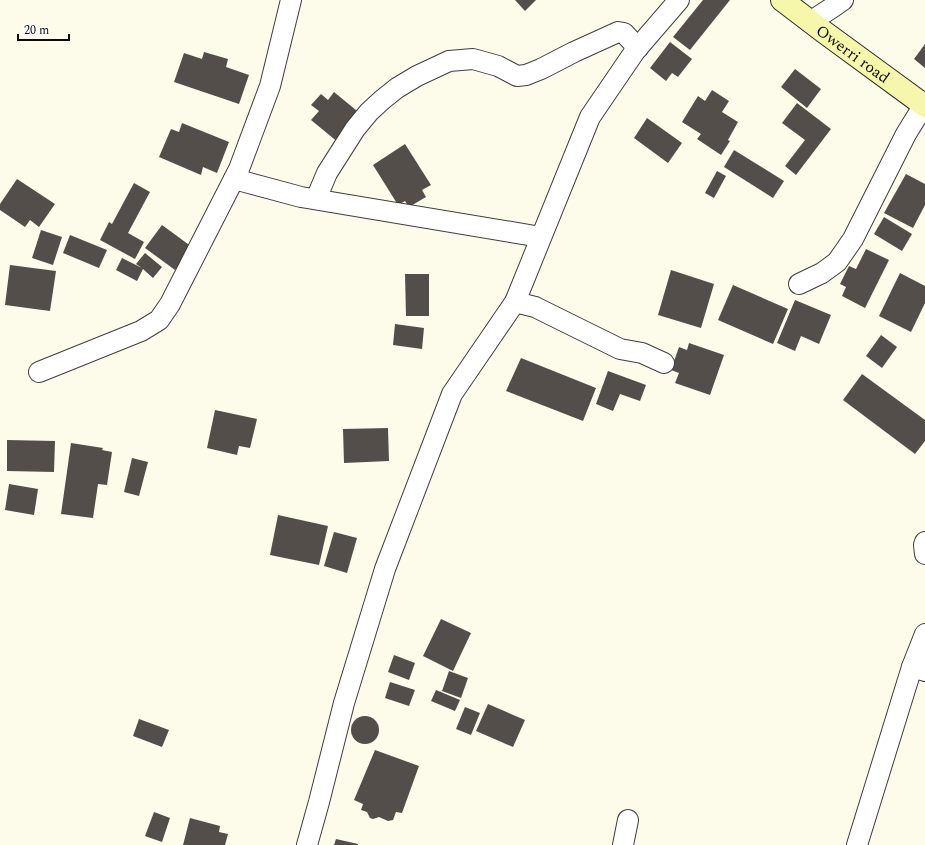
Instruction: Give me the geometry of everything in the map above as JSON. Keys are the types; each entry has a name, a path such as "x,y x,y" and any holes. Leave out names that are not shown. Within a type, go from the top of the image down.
{"main road":[{"name":"Owerri road","path":"782,0 925,106"}],"street":[{"path":"39,372 141,331 159,320 170,304 239,169 270,86 291,0"},
{"path":"307,845 344,703 385,569 452,394 515,302 590,117 638,48 679,0"},
{"path":"810,22 843,0"},
{"path":"316,199 327,173 351,134 369,112 397,88 417,76 449,61 472,58 498,66 517,76 541,70 574,52 618,32 624,33 638,48"},
{"path":"799,284 822,274 837,262 853,239 906,134 925,106"},
{"path":"234,179 316,199 541,237"},
{"path":"515,302 535,307 620,349 642,354 664,363"},
{"path":"925,542 925,554"},
{"path":"857,845 919,669 925,634"},
{"path":"623,845 628,820"}],"building":[{"path":"515,0 536,0 525,11"},
{"path":"703,0 730,0 690,50 673,37"},
{"path":"670,42 692,59 678,77 672,73 666,81 650,68"},
{"path":"925,44 925,68 914,59"},
{"path":"204,52 228,59 226,67 249,75 239,104 174,82 184,53 202,59"},
{"path":"795,69 821,89 807,108 781,87"},
{"path":"712,90 729,101 722,112 738,122 728,140 730,141 721,155 697,139 701,134 682,122 698,96 705,101"},
{"path":"334,92 362,115 339,143 311,120 319,111 311,105 321,94 328,100"},
{"path":"797,103 831,129 796,175 785,166 805,140 782,123"},
{"path":"647,118 682,143 668,163 634,138"},
{"path":"182,123 229,142 217,173 203,167 201,175 159,157 171,129 179,132"},
{"path":"405,144 431,185 422,190 426,197 409,207 405,201 398,205 373,165"},
{"path":"734,150 784,181 773,198 724,167"},
{"path":"717,171 726,176 714,198 705,193"},
{"path":"906,174 925,184 925,205 913,228 884,213"},
{"path":"17,179 55,204 39,227 30,220 25,227 0,210 0,204"},
{"path":"134,183 150,192 128,233 144,242 135,259 100,240 109,222 112,224"},
{"path":"884,217 912,234 902,251 874,234"},
{"path":"162,225 192,247 175,270 145,248"},
{"path":"41,230 62,237 53,265 32,258"},
{"path":"70,235 107,250 99,268 63,253"},
{"path":"866,249 889,260 865,308 842,296 846,287 840,284 849,266 856,269"},
{"path":"145,253 162,267 153,278 143,269 137,281 116,270 122,258 142,268 136,264"},
{"path":"10,265 56,271 50,311 5,305"},
{"path":"671,270 714,284 701,328 658,315"},
{"path":"900,273 925,286 925,303 911,332 879,316"},
{"path":"405,274 429,274 429,316 406,316"},
{"path":"733,285 788,309 773,344 718,320"},
{"path":"795,300 831,315 819,344 801,336 795,351 777,343"},
{"path":"395,324 424,328 422,349 393,345"},
{"path":"881,335 897,347 882,368 866,356"},
{"path":"689,343 724,355 710,395 675,383 679,373 671,370 679,347 687,350"},
{"path":"521,358 596,388 583,421 506,391"},
{"path":"608,371 646,385 640,401 620,394 613,411 596,404"},
{"path":"862,374 925,420 925,441 915,454 843,400"},
{"path":"215,410 257,419 250,448 239,446 237,455 207,448"},
{"path":"388,428 389,461 344,463 343,429"},
{"path":"7,440 55,441 54,472 7,471"},
{"path":"71,443 103,448 102,450 112,452 107,485 98,484 93,518 61,514"},
{"path":"132,458 148,462 139,496 124,492"},
{"path":"9,484 38,489 34,515 5,510"},
{"path":"278,515 328,526 319,565 270,555"},
{"path":"334,532 357,538 347,573 324,566"},
{"path":"441,619 471,633 453,671 423,656"},
{"path":"394,655 415,663 409,680 388,672"},
{"path":"449,671 468,678 461,698 442,691"},
{"path":"390,682 415,690 409,706 385,698"},
{"path":"436,690 460,700 455,711 431,701"},
{"path":"488,704 525,720 513,747 476,731"},
{"path":"465,707 480,713 471,735 456,729"},
{"path":"365,716 375,720 379,730 375,740 365,744 355,740 351,730 355,720"},
{"path":"139,719 169,730 162,747 133,736"},
{"path":"375,750 419,766 402,813 396,812 393,820 388,821 379,817 373,819 370,818 367,812 361,810 363,804 354,800"},
{"path":"154,812 170,818 162,842 145,836"},
{"path":"190,818 220,826 219,832 228,834 225,845 183,845"},
{"path":"336,839 358,844 358,845 334,845"}]}
